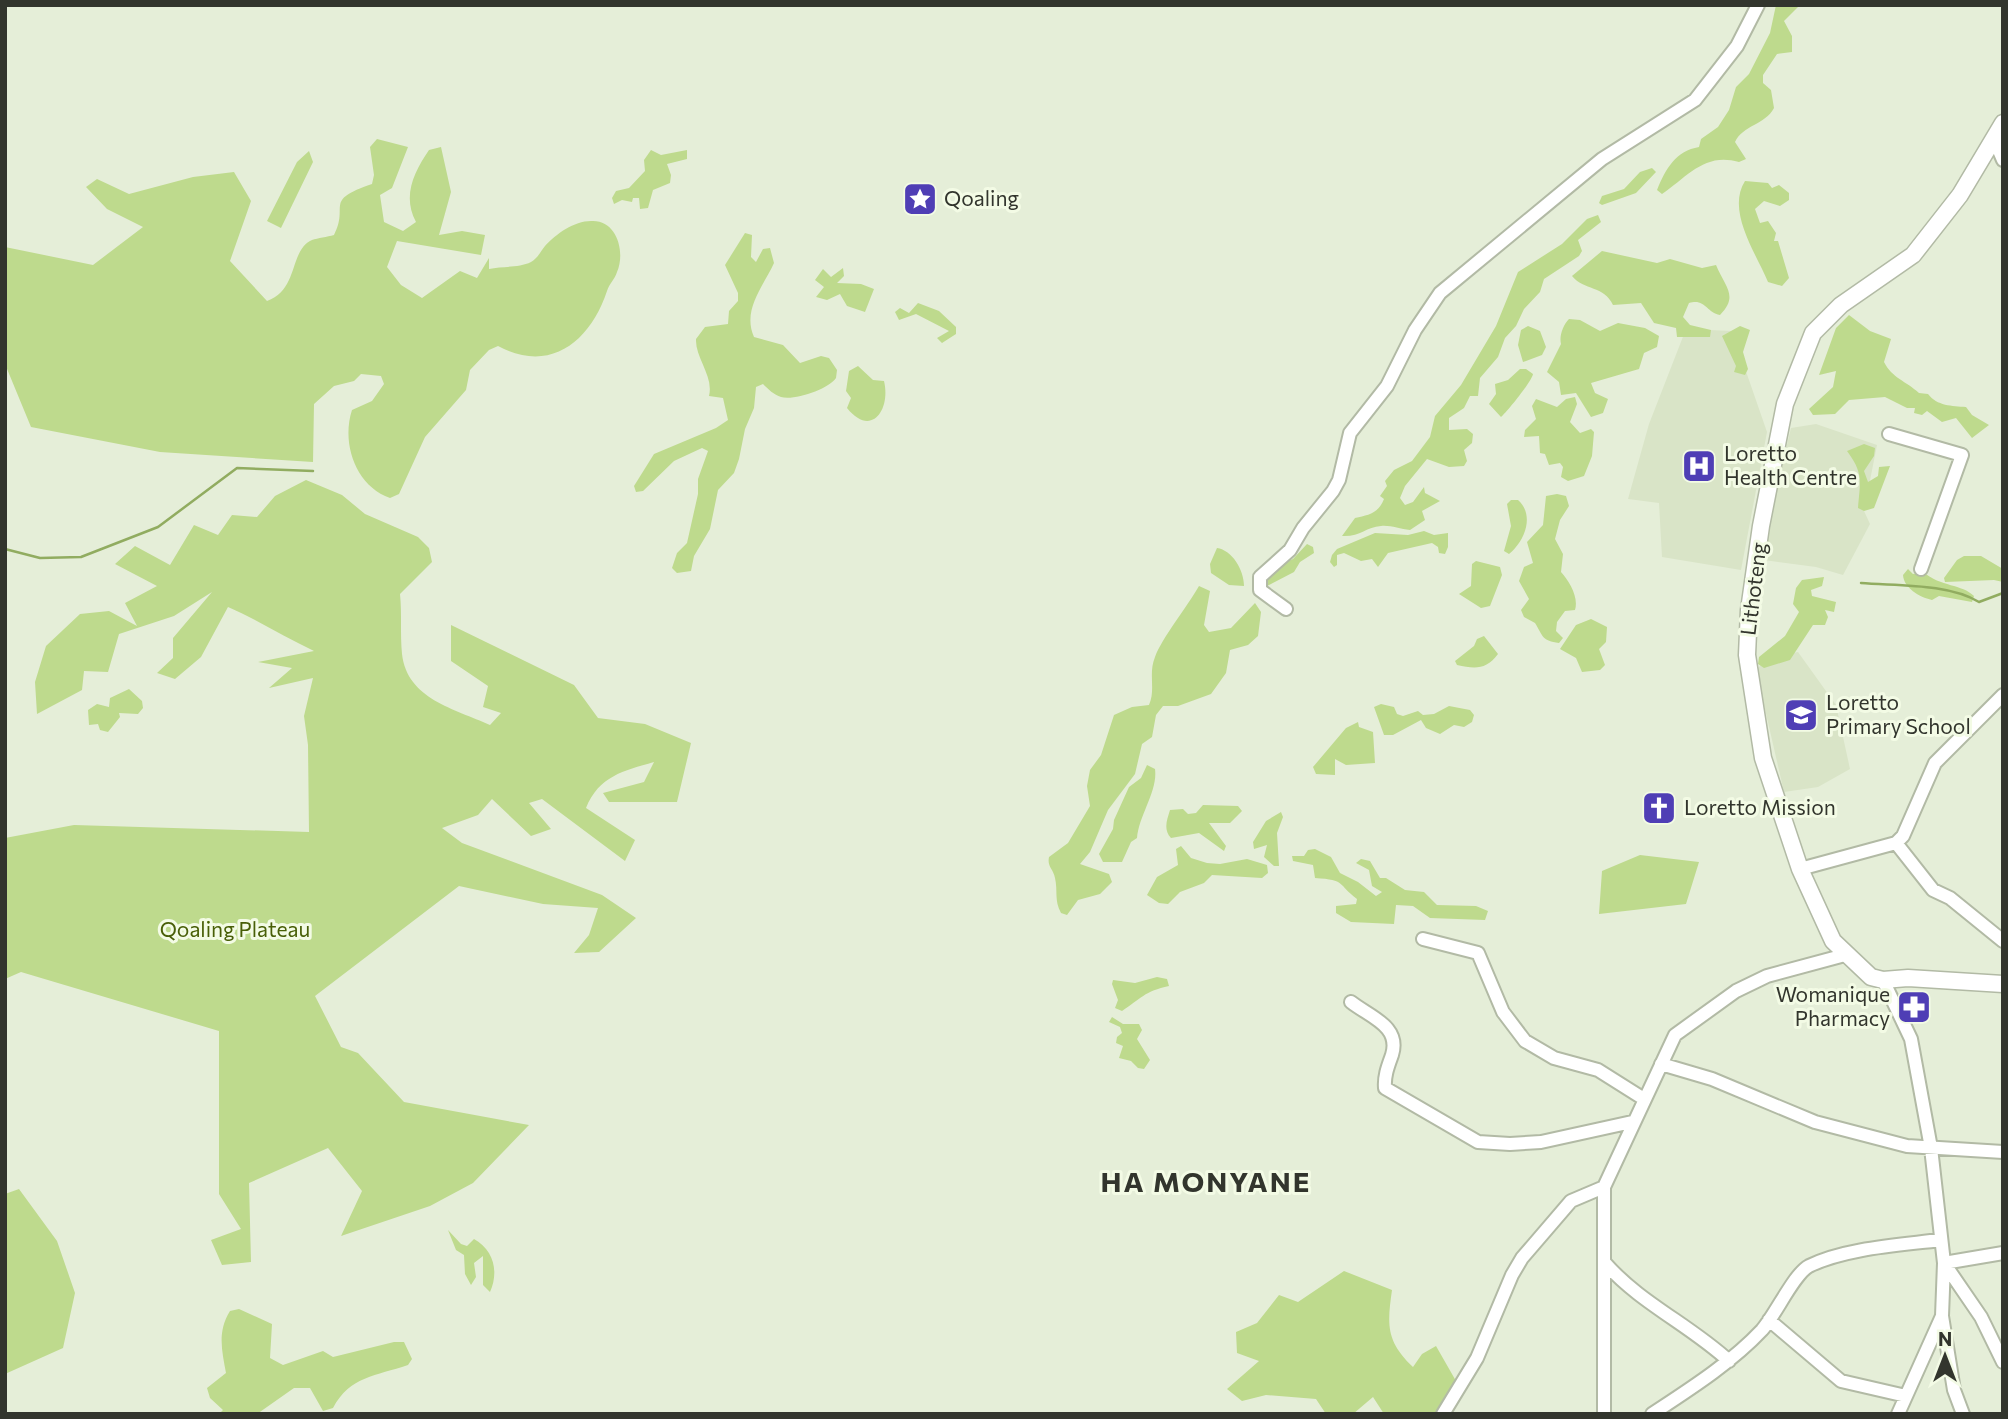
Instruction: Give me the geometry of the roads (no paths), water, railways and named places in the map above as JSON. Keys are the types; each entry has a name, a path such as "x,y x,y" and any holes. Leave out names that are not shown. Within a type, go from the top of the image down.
{"main road":[{"name":"Lithoteng","path":"1882,980 1871,977 1833,941 1800,869 1763,758 1747,655 1749,610 1785,404 1813,333 1842,305 1913,256 1960,195 2003,123"},
{"path":"1882,980 1908,978 2003,984"}],"street":[{"path":"1286,609 1260,590 1260,577 1290,550 1303,528 1333,491 1339,480 1350,433 1387,386 1415,330 1440,293 1602,159 1696,100 1737,46 1758,5"},
{"path":"1992,143 1997,146 2003,160"},
{"path":"1889,434 1962,455 1921,569"},
{"path":"1800,869 1896,843 1903,836 1935,763 2003,695"},
{"path":"1896,843 1933,890 1950,898 2003,940"},
{"path":"1423,939 1478,953 1503,1012 1525,1041 1554,1058 1598,1070 1644,1099"},
{"path":"1604,1414 1604,1187 1632,1122 1675,1035 1736,991 1767,976 1845,955"},
{"path":"1882,980 1911,1039 1931,1148 1944,1264 1942,1316 1954,1390 1963,1414"},
{"path":"1351,1003 1393,1034 1396,1042 1384,1079 1385,1088 1392,1095 1449,1123 1478,1142 1510,1144 1555,1139 1632,1122"},
{"path":"1661,1063 1712,1079 1815,1122 1907,1146 2003,1152"},
{"path":"1443,1414 1477,1358 1512,1275 1522,1258 1571,1201 1604,1187"},
{"path":"1652,1414 1729,1361 1769,1320 1795,1280 1809,1266 1881,1247 1940,1240"},
{"path":"1944,1264 2003,1253"},
{"path":"1605,1263 1620,1280 1708,1342 1729,1361"},
{"path":"1944,1264 1981,1317 2003,1362"},
{"path":"1898,1414 1942,1316"},
{"path":"1769,1320 1841,1381 1906,1396"}],"waterway":[{"path":"5,549 40,558 81,557 158,527 237,468 313,471"},
{"path":"1861,583 1937,588 1979,602 2003,593"}],"place":[{"name":"Qoaling","path":"920,199"},
{"name":"Loretto Health Centre","path":"1699,466"},
{"name":"Loretto Primary School","path":"1801,715"},
{"name":"Loretto Mission","path":"1659,808"},
{"name":"Womanique Pharmacy","path":"1914,1007"}],"district":[{"name":"HA MONYANE","path":"1206,1182"}],"park label":[{"name":"Qoaling Plateau","path":"235,930"}]}
